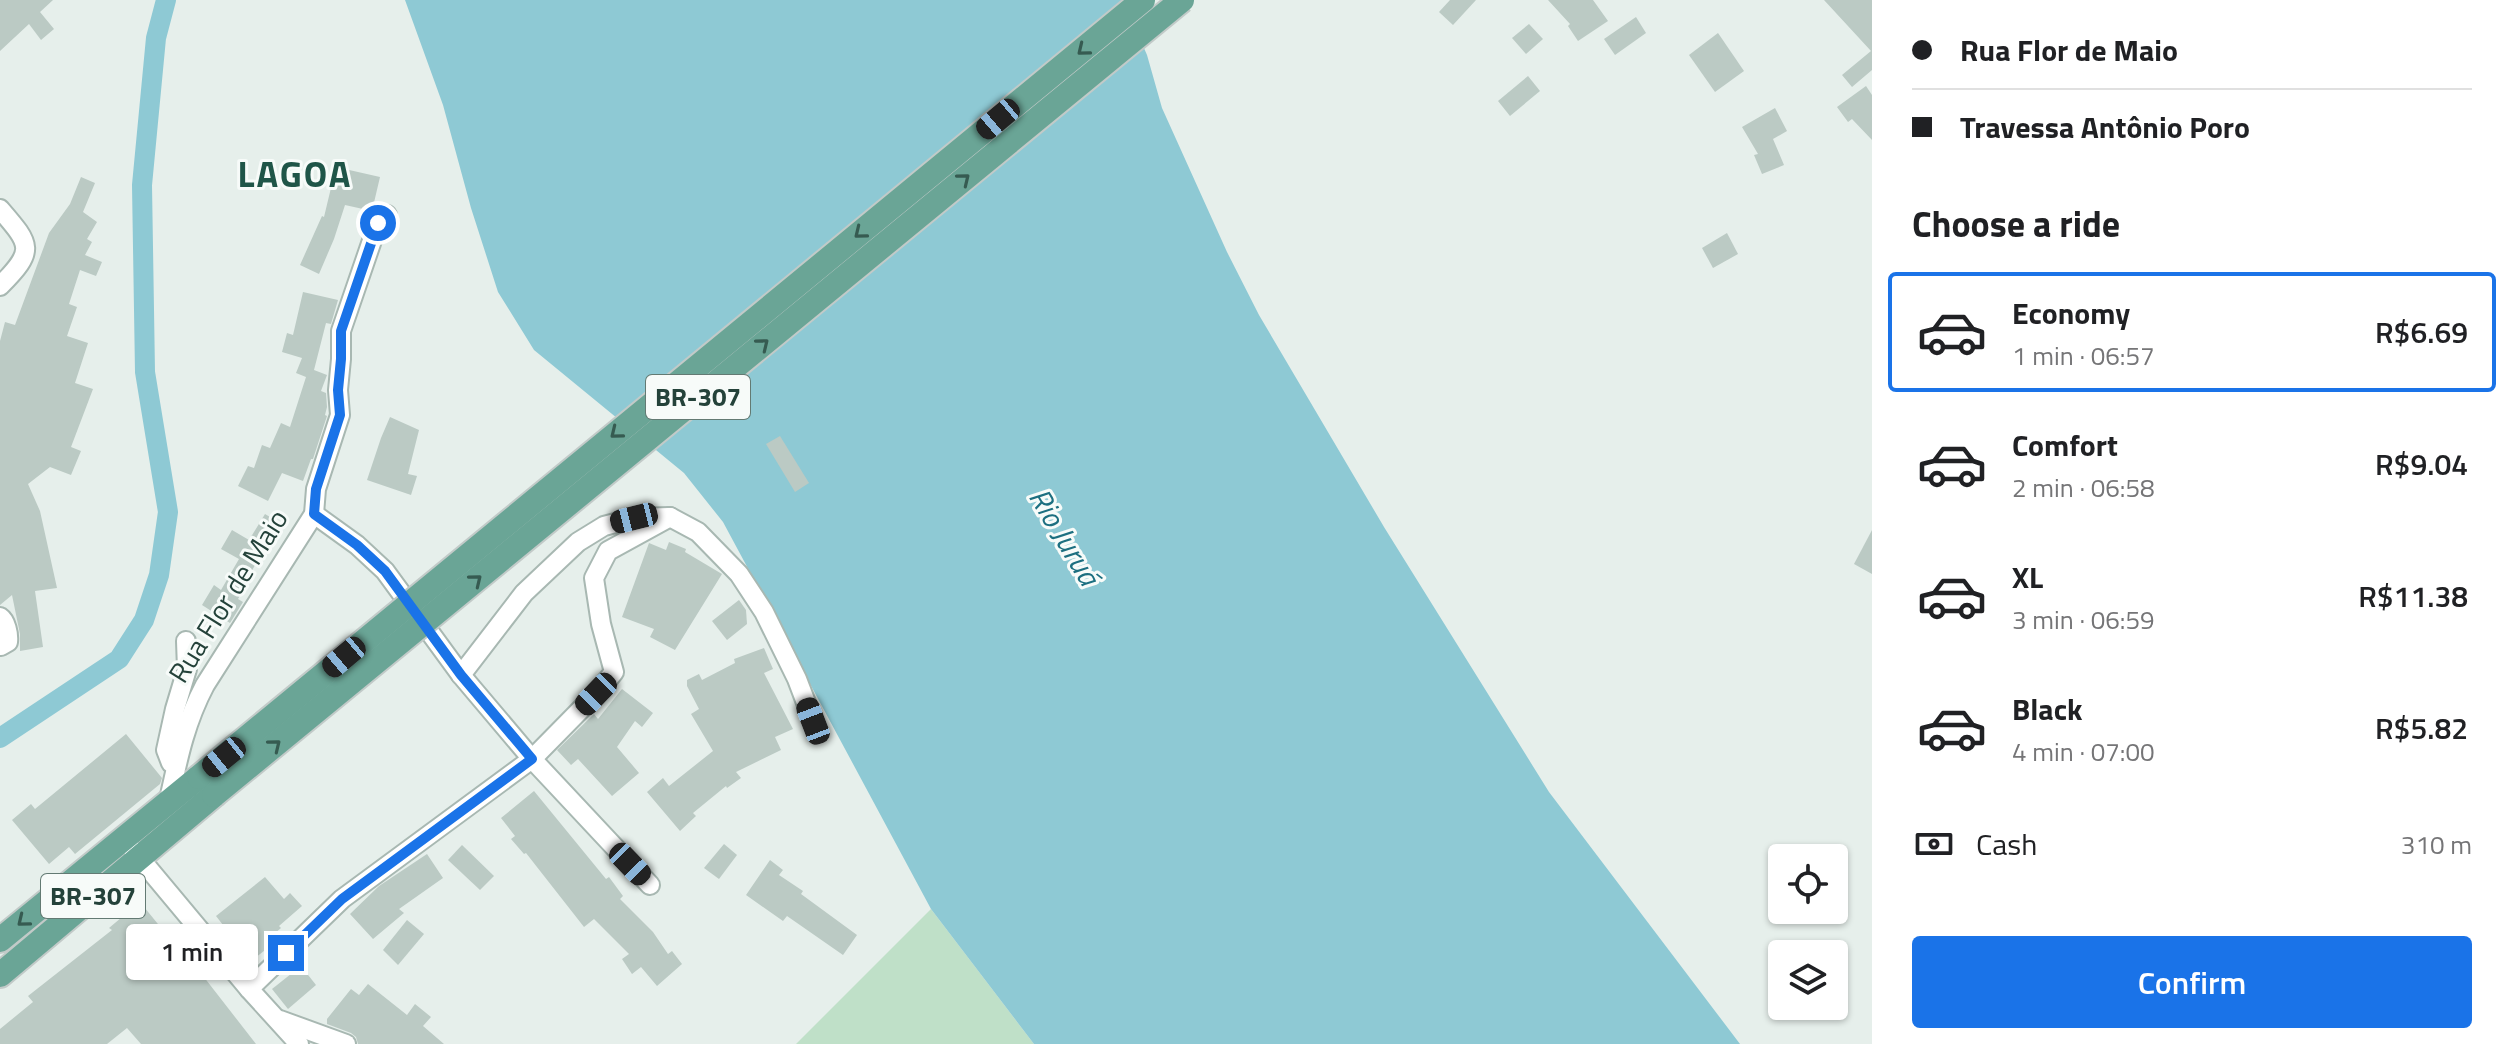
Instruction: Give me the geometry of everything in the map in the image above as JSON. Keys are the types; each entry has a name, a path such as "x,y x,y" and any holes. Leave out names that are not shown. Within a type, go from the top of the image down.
{"main road":[{"name":"BR-307","path":"0,940 131,848 187,818 207,786 1143,0"},
{"name":"BR-307","path":"0,975 131,848 169,800 207,786 1182,0"}],"street":[{"path":"0,209 24,236 26,250 22,261 0,286"},
{"name":"Rua Flor de Maio","path":"169,800 181,743 198,698 314,514 316,489 340,415 341,331 378,223 387,215"},
{"path":"314,514 357,545 385,571 461,675 532,759 650,885"},
{"path":"461,675 524,593 578,542 604,526 634,518 670,517 698,532 739,574 764,612 797,679 813,721"},
{"path":"249,989 342,899 532,759 596,694 614,672 601,624 594,578 608,551 670,517"},
{"path":"0,617 4,620 9,637 8,642 1,646"},
{"path":"174,773 166,750 187,669 186,641"},
{"path":"131,848 299,1044"},
{"path":"278,1019 346,1044"}],"green space":[{"path":"931,909 1034,1044 796,1044"}],"water":[{"name":"Rio Juruá","path":"405,0 1123,0 1147,55 1162,108 1227,252 1259,315 1384,527 1549,792 1740,1044 1034,1044 931,909 723,522 684,473 534,350 498,292 443,105"}],"building":[{"path":"0,0 53,0 40,12 54,29 41,40 29,24 0,51"},
{"path":"1450,0 1476,0 1453,25 1439,12"},
{"path":"1548,0 1593,0 1608,21 1578,41 1568,26 1570,24"},
{"path":"1824,0 1872,0 1872,70 1852,87 1842,75 1871,51"},
{"path":"1636,17 1646,33 1615,55 1604,39"},
{"path":"1529,24 1543,39 1526,54 1512,38"},
{"path":"1718,33 1744,71 1715,92 1689,55"},
{"path":"1528,76 1540,91 1510,116 1498,101"},
{"path":"1866,86 1872,95 1872,140 1852,119 1848,122 1837,107"},
{"path":"1775,108 1787,131 1773,139 1784,165 1762,174 1754,155 1758,154 1742,127"},
{"path":"336,167 380,177 372,211 345,205 319,274 300,265 324,217"},
{"path":"81,177 95,183 83,212 97,222 87,239 92,242 85,255 102,262 96,276 80,270 69,304 77,307 67,336 88,343 75,383 93,389 71,447 81,451 71,475 50,467 28,484 40,511 57,588 35,591 43,647 20,651 20,634 12,595 0,605 0,341 5,322 15,325 49,233 70,204"},
{"path":"1727,233 1738,254 1713,268 1702,248"},
{"path":"303,292 338,300 331,324 326,323 314,370 327,375 321,391 326,393 327,416 303,481 282,473 268,501 238,486 248,466 254,468 262,445 270,448 281,423 290,427 306,377 296,373 302,358 282,352 287,333 293,335"},
{"path":"390,417 419,430 408,474 417,476 411,495 367,480"},
{"path":"780,436 809,483 795,492 766,444"},
{"path":"265,514 280,523 251,572 238,599 243,602 230,623 202,605 214,585 221,590 239,559 221,549 232,530 249,540"},
{"path":"1872,530 1872,574 1854,564"},
{"path":"669,542 686,549 685,552 722,574 675,650 650,637 654,629 622,617 649,543 666,550"},
{"path":"739,600 746,610 747,624 727,640 712,621"},
{"path":"764,648 773,669 764,673 793,729 775,737 781,750 736,772 741,778 693,813 696,816 680,831 647,792 663,778 669,786 713,751 691,714 699,709 687,680 699,674 702,680 735,663 734,659"},
{"path":"622,689 653,713 642,727 635,721 617,747 639,773 612,796 578,759 571,765 557,750 594,714 598,719"},
{"path":"126,734 162,778 160,784 75,854 69,847 49,864 12,820 31,804 35,809"},
{"path":"534,791 606,879 609,877 623,896 620,899 653,932 668,954 672,951 682,964 657,986 641,967 632,974 622,959 629,954 594,919 584,927 526,853 511,839 515,836 501,818"},
{"path":"724,844 737,855 719,879 704,868"},
{"path":"462,845 494,876 480,890 448,860"},
{"path":"427,854 443,878 399,909 404,913 373,939 350,914 379,886"},
{"path":"770,860 783,870 779,875 803,891 801,894 857,935 843,955 787,916 783,921 746,895"},
{"path":"265,877 284,899 290,893 302,906 279,926 281,928 274,934 278,940 251,961 216,916"},
{"path":"140,902 162,929 165,927 256,1044 141,1044 127,1028 107,1044 0,1044 0,1029 33,1002 28,996 112,930 109,928"},
{"path":"407,920 424,934 398,965 383,950"},
{"path":"301,966 316,985 288,1009 272,989"},
{"path":"368,984 407,1015 415,1004 431,1017 423,1026 444,1044 358,1044 351,1033 327,1024 327,1019 351,989 359,995"}],"waterway":[{"path":"0,738 119,659 144,620 159,575 168,512 145,372 142,185 156,38 166,0"}],"district":[{"name":"LAGOA","path":"295,174"}],"route":[{"path":"286,953 342,899 532,759 461,675 385,571 357,545 314,514 316,489 340,415 341,331 378,223"}]}
